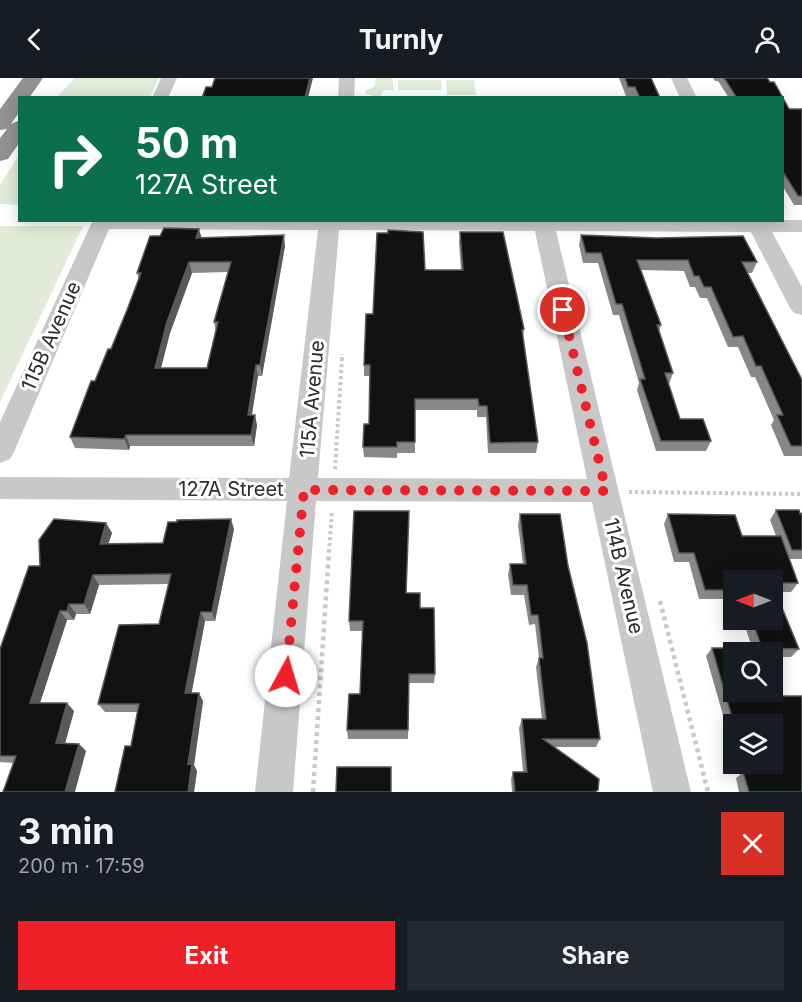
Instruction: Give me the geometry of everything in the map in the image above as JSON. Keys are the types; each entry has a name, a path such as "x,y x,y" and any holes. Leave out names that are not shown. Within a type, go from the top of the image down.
{"highway":[{"path":"20,96 33,78"},
{"path":"40,96 53,78"},
{"path":"0,124 18,99"},
{"path":"0,154 18,129"}],"street":[{"path":"161,96 169,78"},
{"path":"346,96 347,78"},
{"path":"679,78 688,96"},
{"path":"102,222 757,223 802,226"},
{"name":"115B Avenue","path":"0,453 102,222"},
{"name":"115A Avenue","path":"274,792 330,223"},
{"name":"114B Avenue","path":"544,223 615,491 672,792"},
{"path":"757,223 802,308"},
{"name":"127A Street","path":"0,488 615,491"}],"path":[{"path":"615,491 802,494"},
{"path":"313,792 333,502"}],"green space":[{"path":"75,78 159,78 150,96 58,96"},
{"path":"376,78 392,78 394,90 384,90 380,96 367,94 365,91 375,86"},
{"path":"398,80 441,80 442,90 398,90"},
{"path":"446,80 474,80 476,95 447,95"},
{"path":"18,157 18,205 0,204 0,185"},
{"path":"0,226 83,226 0,402"}],"building":[{"path":"215,78 310,78 306,96 203,96 206,87 212,87"},
{"path":"625,78 651,78 659,96 639,96 635,87 628,87"},
{"path":"724,78 767,78 770,82 774,82 782,96 736,96"},
{"path":"784,100 789,109 802,109 802,196 798,196 784,174"},
{"path":"164,228 199,229 196,238 284,235 260,365 256,365 248,415 255,415 251,435 126,435 124,439 70,437 91,381 95,381 127,310 141,273 137,273 150,236 160,236","holes":["189,262 231,262 214,322 218,322 207,368 155,368 167,322"]},
{"path":"388,230 423,232 425,270 463,270 460,232 503,232 524,329 522,330 538,442 490,443 487,406 479,406 478,399 415,399 415,442 397,442 397,447 363,447 364,424 369,424 370,365 364,365 366,314 373,314 377,233 388,233"},
{"path":"581,235 657,238 743,236 757,262 742,262 802,380 802,446 791,446 777,415 783,415 761,366 756,366 743,336 733,337 711,287 704,287 699,276 694,276 688,260 637,260 661,325 657,325 673,373 665,373 680,419 703,419 711,441 661,441 640,379 645,379 622,304 616,304 601,253 586,253"},
{"path":"776,510 799,510 800,514 802,513 802,550 792,550"},
{"path":"354,511 409,511 406,593 420,593 420,608 434,608 435,674 409,674 408,730 347,730 349,694 360,694 363,621 349,621"},
{"path":"520,514 560,514 568,566 587,643 600,739 543,739 599,779 598,790 595,792 515,792 513,772 527,772 522,719 546,719 539,658 543,658 538,615 531,615 527,585 513,585 510,564 526,564"},
{"path":"668,514 735,515 742,536 781,536 798,583 783,583 783,570 723,570 723,590 705,590 694,553 679,553"},
{"path":"54,519 106,523 100,544 163,543 168,522 231,519 212,612 201,612 185,693 199,693 188,764 192,763 188,792 115,792 125,746 131,746 139,704 98,704 119,625 159,624 171,574 93,575 84,604 69,604 67,611 60,611 30,703 67,703 56,743 79,744 65,792 3,792 16,756 0,756 0,649 29,566 40,566 39,540"},
{"path":"783,610 799,649 783,649 783,642 760,642 756,630 783,630"},
{"path":"712,648 723,648 723,686"},
{"path":"783,696 802,696 802,792 749,792 744,774 783,774 783,714 731,714 728,702 783,702"},
{"path":"337,767 391,767 391,792 336,792"}],"route":[{"path":"286,676 304,490 606,491 563,310"}]}
